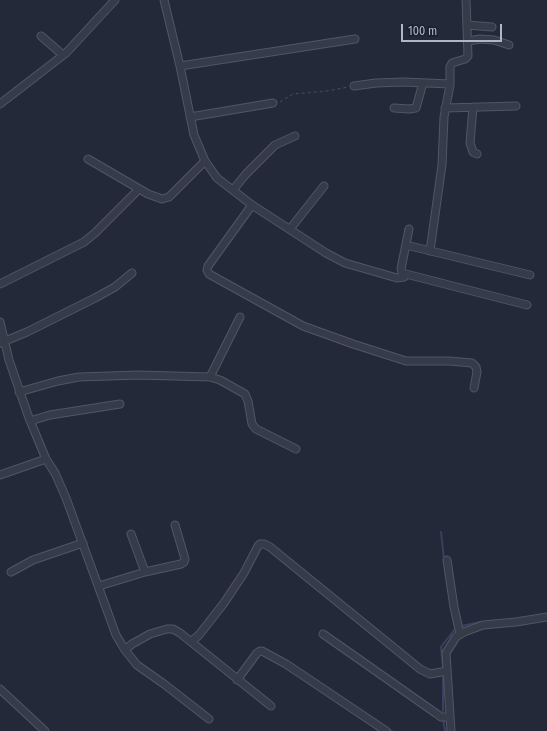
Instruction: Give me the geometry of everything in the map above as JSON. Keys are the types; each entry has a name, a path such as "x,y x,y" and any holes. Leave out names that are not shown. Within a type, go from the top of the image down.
{"street":[{"path":"0,104 62,55 114,0"},
{"path":"164,0 180,66 194,135 205,161 217,178 252,205 326,253 345,263 397,278 401,278 406,274"},
{"path":"430,251 442,165 445,108 450,84 450,68 452,63 467,58 468,41 466,0"},
{"path":"467,24 492,27"},
{"path":"41,36 62,55"},
{"path":"180,66 355,39"},
{"path":"468,41 480,39 494,40 509,45"},
{"path":"354,86 376,83 404,82 450,84"},
{"path":"394,108 416,108 423,83"},
{"path":"190,117 273,103"},
{"path":"445,108 516,106"},
{"path":"472,107 470,143 472,152 477,154"},
{"path":"233,190 246,174 275,145 295,136"},
{"path":"88,159 139,189 162,199 169,197 205,161"},
{"path":"290,229 324,186"},
{"path":"0,284 84,242 139,189"},
{"path":"252,205 208,266 207,270 210,274 303,326 353,344 406,361 449,361 472,364 476,367 477,372 474,388"},
{"path":"409,229 401,269 402,273 527,305"},
{"path":"406,245 530,275"},
{"path":"3,342 53,319 115,287 132,273"},
{"path":"210,378 240,317"},
{"path":"0,322 3,342 19,392 46,459 55,473 66,498 116,635 125,650 137,665 209,719"},
{"path":"19,392 79,377 138,375 210,378 220,380 245,394 248,401 252,424 256,429 296,449"},
{"path":"30,421 50,415 120,404"},
{"path":"0,476 46,459"},
{"path":"99,586 184,562 185,558 175,525"},
{"path":"132,534 145,572"},
{"path":"11,572 33,560 83,543"},
{"path":"191,642 199,636 224,603 244,573 258,546 260,544 264,544 270,546 420,669 430,674 447,671"},
{"path":"447,560 454,607 460,634"},
{"path":"451,731 446,653 456,637 483,625 547,617"},
{"path":"125,650 132,644 150,634 167,629 174,629 180,632 237,680 271,706"},
{"path":"323,634 437,714 450,717"},
{"path":"237,680 257,653 262,651 286,664 386,731"},
{"path":"0,689 45,731"}],"path":[{"path":"273,103 284,100 294,94 327,91 354,86"}],"waterway":[{"path":"441,532 444,559"},
{"path":"461,626 481,622"},
{"path":"443,667 441,647 455,627"},
{"path":"443,678 443,711"},
{"path":"322,684 392,731"},
{"path":"443,719 445,731"}]}
